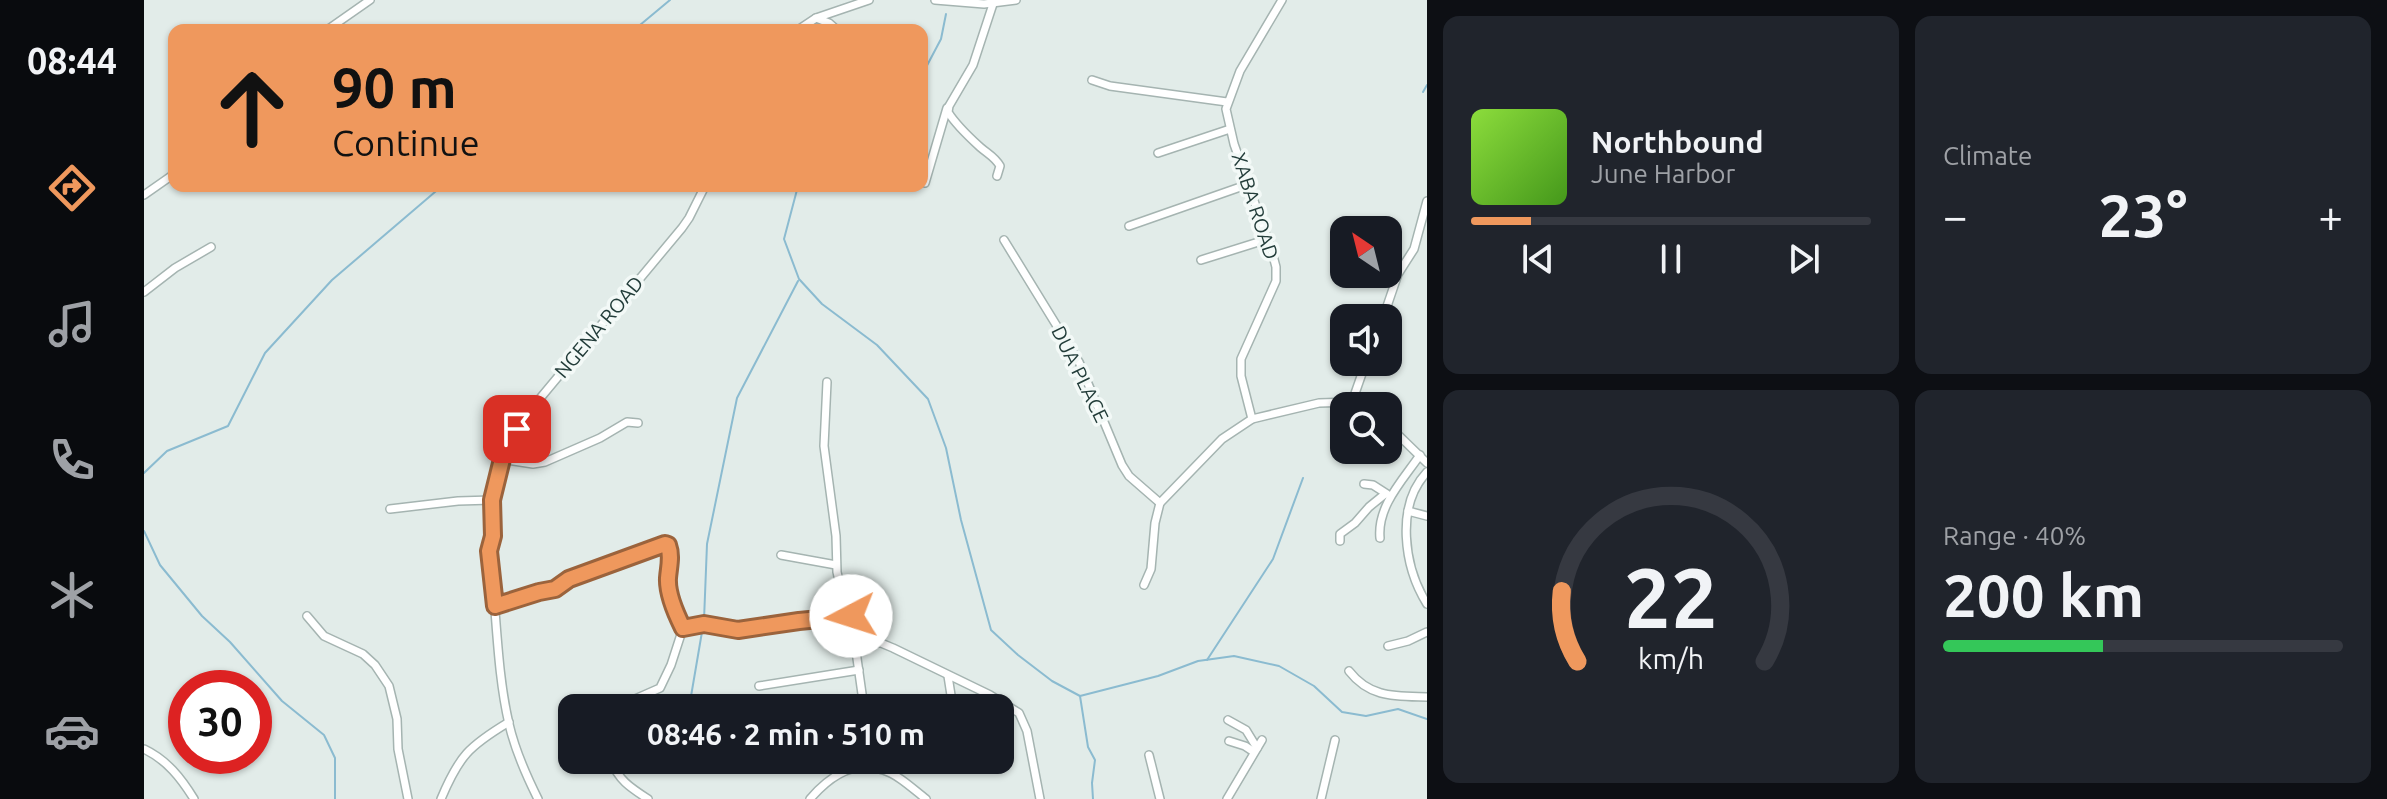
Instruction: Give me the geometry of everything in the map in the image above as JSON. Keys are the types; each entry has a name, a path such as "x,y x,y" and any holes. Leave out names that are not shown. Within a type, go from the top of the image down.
{"street":[{"path":"336,24 370,0"},
{"path":"807,24 869,0"},
{"path":"935,0 993,4 1016,0"},
{"path":"1092,80 1110,86 1227,102 1240,71 1282,0"},
{"path":"928,172 944,114 973,65 993,4"},
{"path":"816,18 829,24"},
{"name":"XABA ROAD","path":"1227,102 1230,129 1276,267 1276,281 1240,365 1252,419"},
{"path":"950,105 948,112 953,120 996,159 1000,166 997,176"},
{"path":"1158,153 1230,129"},
{"path":"144,195 168,178"},
{"path":"1129,226 1249,184"},
{"name":"NGENA ROAD","path":"538,799 526,775 509,722 489,551 493,536 492,500 501,459 541,395 682,228 702,192"},
{"path":"1388,304 1398,274 1414,249 1427,201"},
{"path":"1201,260 1268,239"},
{"name":"DUA PLACE","path":"1004,240 1079,362 1122,465 1129,476 1160,503"},
{"path":"144,292 175,268 211,247"},
{"path":"827,382 824,446 836,536 836,565 842,594 851,616 862,694"},
{"path":"1144,585 1151,569 1160,503 1222,439 1252,419 1330,403"},
{"path":"501,459 533,464 545,462 600,438 627,422 638,423"},
{"path":"1402,438 1427,463"},
{"path":"1340,541 1340,534 1369,507 1389,494 1420,455"},
{"path":"1427,472 1416,486 1408,511 1407,532 1410,562 1427,604"},
{"path":"1364,484 1373,485 1389,494"},
{"path":"1380,538 1380,519 1389,494"},
{"path":"390,509 492,500"},
{"path":"1408,511 1427,516"},
{"path":"495,606 555,589 569,579 668,545 667,581 683,628 663,685 648,694"},
{"path":"781,555 836,565"},
{"path":"307,616 324,636 363,654 389,686 397,719 398,749 408,799"},
{"path":"683,628 704,624 738,630 851,616"},
{"path":"1388,646 1427,632"},
{"path":"855,639 881,643 990,695 1019,713 1027,731 1040,799"},
{"path":"759,686 859,670"},
{"path":"1349,671 1364,687 1392,696 1427,697"},
{"path":"948,676 951,694"},
{"path":"1228,720 1246,730 1255,750"},
{"path":"441,799 462,757 486,736 509,722"},
{"path":"1227,799 1262,740"},
{"path":"1321,799 1335,740"},
{"path":"1229,741 1255,750"},
{"path":"144,749 178,774 194,799"},
{"path":"1149,755 1160,799"},
{"path":"617,774 625,784 648,799"},
{"path":"810,799 840,774"},
{"path":"891,774 926,799"}],"waterway":[{"path":"641,24 670,0"},
{"path":"928,64 941,39 946,14"},
{"path":"1423,92 1427,85"},
{"path":"144,473 167,451 228,426 265,353 332,280 435,192"},
{"path":"796,192 784,239 799,279 822,304 877,345 928,399 946,448 961,520 991,630 1018,655 1052,681 1080,696 1158,676 1198,661 1234,656 1279,666 1314,686 1342,712 1366,716 1398,709 1427,719"},
{"path":"704,620 707,544 737,398 798,281"},
{"path":"1207,660 1273,559 1303,478"},
{"path":"144,531 160,565 202,616 230,642 282,701 324,735 335,758 335,799"},
{"path":"691,694 703,626"},
{"path":"1080,696 1088,747 1095,760 1093,799"}],"route":[{"path":"517,429 501,459 492,500 493,536 489,551 495,606 555,589 569,579 665,544 670,551 667,581 683,628 704,624 738,630 851,616"}]}
